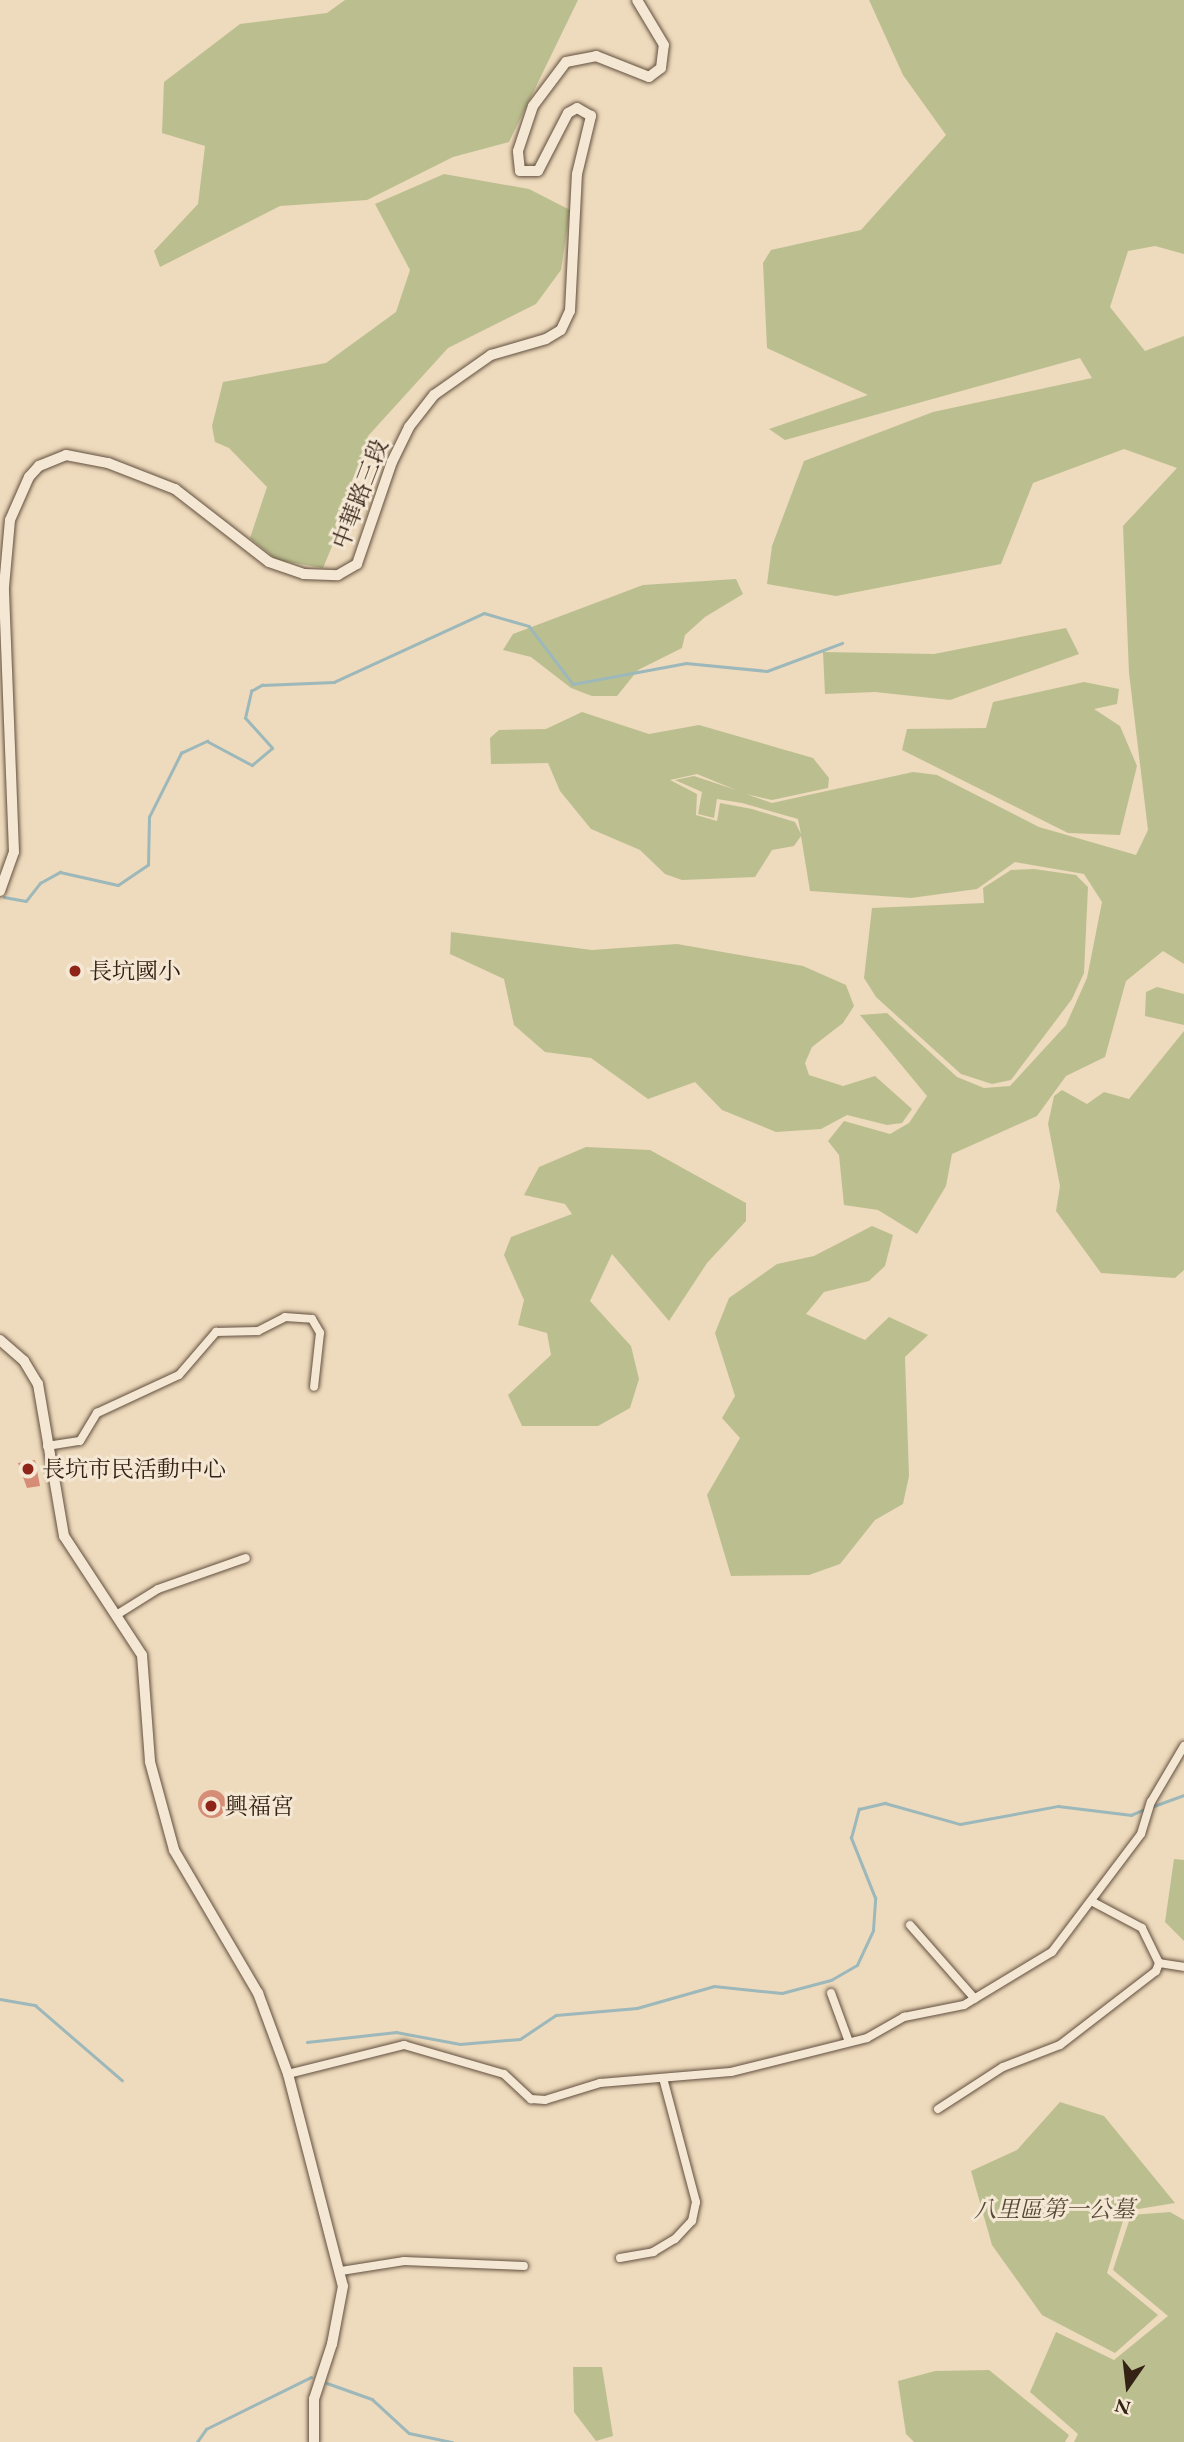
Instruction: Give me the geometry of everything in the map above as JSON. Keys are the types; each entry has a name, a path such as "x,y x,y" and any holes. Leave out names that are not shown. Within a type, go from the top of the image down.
{"main road":[{"name":"中華路三段","path":"0,891 14,852 4,587 10,520 29,477 39,466 66,455 108,463 175,489 221,524 238,543 269,562 304,575 338,575 357,564 392,462 409,427 435,396 481,361 546,340 565,321 575,276 577,174 591,116 577,108 568,113 538,171 520,171 518,151 533,106 566,62 596,56 649,77 661,68 664,45 637,0"}],"street":[{"path":"47,1446 80,1441 97,1413 178,1375 216,1332 258,1331 285,1317 312,1319 320,1333 314,1387"},
{"path":"0,1340 24,1361 38,1384 64,1536 118,1614 142,1655 150,1762 174,1850 258,1993 288,2074 341,2271 339,2315 314,2399 314,2442"},
{"path":"118,1614 158,1589 246,1558"},
{"path":"288,2074 404,2045 504,2074 531,2099 565,2095 600,2083 731,2072 849,2042 904,2017 975,1999 1042,1961 1093,1902 1141,1834 1151,1802 1184,1746"},
{"path":"1093,1902 1142,1928 1159,1963"},
{"path":"910,1925 975,1999"},
{"path":"937,2109 1003,2067 1060,2045 1159,1963 1184,1967"},
{"path":"831,1993 849,2042"},
{"path":"620,2258 653,2252 675,2239 694,2211 696,2202 663,2078"},
{"path":"341,2271 404,2261 524,2266"}],"green space":[{"path":"345,0 578,0 509,142 453,157 367,200 280,206 160,267 154,251 198,204 205,146 162,133 164,82 240,24 327,13"},
{"path":"869,0 1184,0 1184,254 1155,246 1128,251 1110,307 1145,351 1184,336 1184,964 1163,951 1126,981 1105,1057 1066,1076 1037,1116 952,1154 946,1186 917,1234 878,1210 844,1205 839,1155 828,1141 844,1121 890,1134 909,1123 927,1096 860,1015 887,1013 957,1077 984,1088 1010,1086 1066,1025 1087,978 1102,902 1084,874 1015,862 977,889 911,898 810,891 801,836 794,846 772,850 755,877 682,880 665,874 640,850 591,829 560,791 548,763 491,764 490,738 499,730 546,729 582,712 649,734 699,725 813,758 829,778 828,788 772,800 746,794 772,803 913,772 937,775 1039,827 1136,855 1148,830 1129,673 1123,526 1177,468 1124,449 1033,483 1001,564 836,596 767,584 772,546 804,461 933,412 1092,378 1080,358 785,440 769,429 868,395 767,348 763,263 771,250 861,230 946,135 903,75","holes":["697,774 736,790 694,776 675,780 702,792 698,814 714,818 717,799 742,803 798,819 801,834 795,822 720,803 717,821 696,815 697,794 670,780"]},
{"path":"444,174 529,189 570,210 561,270 536,304 448,348 368,436 358,484 323,568 277,560 250,538 267,487 229,448 215,442 212,426 223,382 326,363 396,312 410,270 375,204"},
{"path":"736,579 743,594 705,617 685,635 682,648 638,670 617,696 592,696 571,688 531,657 503,650 513,634 643,585"},
{"path":"1066,628 1079,654 950,700 875,692 825,694 823,652 934,654"},
{"path":"1084,682 1119,689 1117,704 1094,709 1120,726 1137,766 1120,835 1068,833 902,750 907,729 986,728 993,702"},
{"path":"1034,869 1076,875 1088,887 1084,973 1072,999 1011,1080 992,1084 961,1074 876,997 864,978 872,908 984,903 983,888 1011,870"},
{"path":"451,932 592,950 677,944 803,966 846,985 854,1006 843,1023 812,1047 805,1063 809,1075 843,1086 875,1076 912,1109 902,1123 887,1125 847,1115 821,1129 776,1132 722,1110 695,1082 648,1099 591,1058 545,1052 514,1025 504,979 450,954"},
{"path":"1157,987 1184,994 1184,1025 1145,1016 1146,992"},
{"path":"1184,1031 1184,1270 1175,1278 1101,1273 1056,1211 1060,1186 1048,1124 1054,1096 1062,1090 1087,1104 1104,1092 1129,1099"},
{"path":"586,1147 650,1150 746,1203 746,1221 707,1263 669,1321 612,1254 590,1301 631,1346 639,1379 630,1408 598,1426 522,1426 508,1395 551,1355 547,1333 518,1325 524,1300 504,1255 511,1237 572,1214 565,1204 524,1195 539,1167"},
{"path":"872,1226 893,1235 885,1266 869,1281 824,1292 806,1314 865,1340 889,1317 928,1335 905,1357 909,1476 903,1504 875,1520 840,1564 809,1575 731,1576 707,1495 740,1438 722,1418 735,1396 715,1333 729,1298 777,1264 814,1256"},
{"path":"1174,1859 1184,1860 1184,1941 1165,1922"},
{"name":"八里區第一公墓","path":"1060,2102 1104,2116 1175,2203 1126,2211 1107,2273 1158,2315 1115,2353 1042,2315 992,2245 971,2171 1017,2150"},
{"path":"1170,2212 1184,2220 1184,2442 1074,2442 1078,2434 1030,2392 1056,2332 1114,2360 1168,2316 1113,2270 1131,2215"},
{"path":"573,2367 602,2367 613,2436 596,2441 574,2412"},
{"path":"989,2370 1069,2435 1065,2442 914,2442 906,2434 898,2381 935,2371"}],"building":[{"name":"長坑市民活動中心","path":"35,1460 40,1486 27,1488 18,1463"},
{"name":"興福宮","path":"212,1790 222,1794 226,1804 222,1814 212,1818 202,1814 198,1804 202,1794"}],"waterway":[{"path":"4,897 26,901 40,883 60,872 118,885 148,865 149,817 181,753 207,741 252,765 272,748 245,718 251,691 262,685 334,682 484,613 529,626 573,684 686,663 767,671 842,643"},
{"path":"1151,1807 1184,1795"},
{"path":"307,2042 396,2032 460,2044 520,2039 556,2015 637,2008 714,1986 782,1993 831,1980 857,1965 873,1930 875,1898 851,1838 859,1809 885,1803 960,1824 1058,1806 1131,1815 1145,1809"},
{"path":"0,1999 35,2005 122,2080"},
{"path":"197,2442 206,2429 311,2377"},
{"path":"327,2383 372,2399 409,2433 452,2442"}],"place":[{"name":"長坑國小","path":"75,971"},
{"name":"長坑市民活動中心","path":"28,1469"},
{"name":"興福宮","path":"211,1806"}]}
